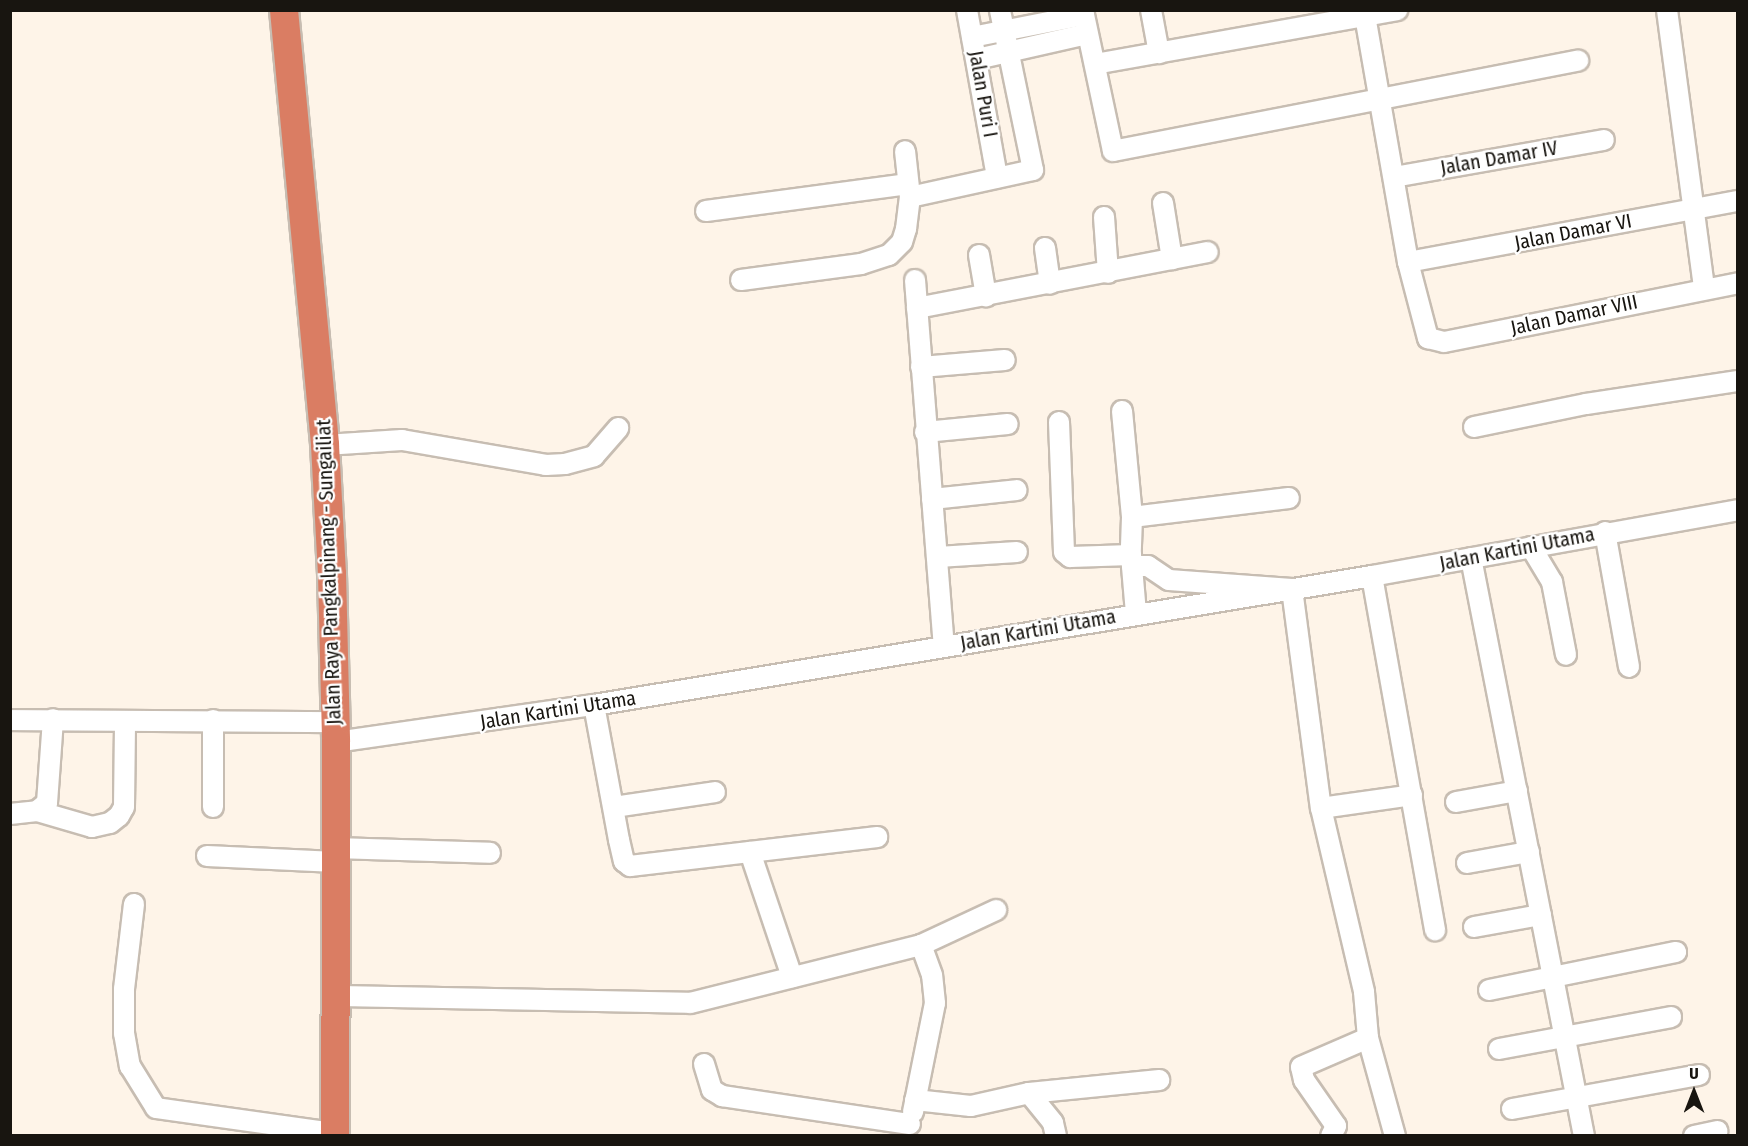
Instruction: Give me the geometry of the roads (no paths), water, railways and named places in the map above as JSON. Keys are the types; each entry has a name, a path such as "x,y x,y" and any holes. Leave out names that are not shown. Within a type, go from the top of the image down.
{"highway":[{"name":"Jalan Raya Pangkalpinang - Sungailiat","path":"284,10 325,445 336,732 335,1134"}],"street":[{"name":"Jalan Puri I","path":"967,10 997,177"},
{"path":"706,211 909,191 1033,170 1000,10"},
{"path":"1151,10 1159,53"},
{"path":"1095,64 1364,14 1397,10"},
{"path":"1668,10 1691,210 1704,288"},
{"path":"1364,14 1408,262"},
{"path":"972,37 1084,20"},
{"path":"977,59 1009,51 1084,20"},
{"path":"1084,20 1113,151 1578,61"},
{"name":"Jalan Damar IV","path":"1394,177 1604,140"},
{"path":"741,280 861,264 889,255 902,242 909,191 905,151"},
{"name":"Jalan Damar VI","path":"1408,262 1737,201"},
{"path":"1163,203 1172,259"},
{"path":"1104,217 1107,273"},
{"path":"1045,248 1050,284"},
{"path":"917,308 1208,252"},
{"path":"979,255 986,296"},
{"name":"Jalan Damar VIII","path":"1408,262 1428,338 1444,342 1737,283"},
{"path":"915,280 944,647"},
{"path":"921,367 1005,360"},
{"path":"1474,427 1586,404 1737,381"},
{"path":"1122,411 1132,517 1131,561 1136,613"},
{"path":"1059,422 1062,541 1066,555 1131,561 1148,566 1169,580 1292,589 1321,808 1364,992 1368,1038 1395,1136"},
{"path":"926,432 1008,424"},
{"path":"325,445 402,440 546,465 565,464 594,456 618,428"},
{"path":"932,499 1017,490"},
{"path":"1132,517 1289,498"},
{"name":"Jalan Kartini Utama","path":"10,720 125,722 213,720 336,732 594,705 1136,613 1372,576 1605,532 1737,510"},
{"path":"1605,532 1629,667"},
{"path":"1531,547 1552,582 1566,655"},
{"path":"938,556 1017,552"},
{"path":"1471,558 1584,1136"},
{"path":"1372,576 1435,930"},
{"path":"594,705 624,861 630,866 877,837"},
{"path":"37,811 47,803 53,719"},
{"path":"213,720 213,807"},
{"path":"10,813 37,811 92,827 110,823 119,816 124,807 125,722"},
{"path":"1456,802 1517,790"},
{"path":"614,807 715,792"},
{"path":"1321,808 1412,795"},
{"path":"750,852 792,977"},
{"path":"1467,863 1529,852"},
{"path":"207,856 490,853"},
{"path":"134,904 124,988 124,1033 130,1066 156,1108 335,1134"},
{"path":"337,996 690,1003 921,945 996,910"},
{"path":"1474,927 1541,915"},
{"path":"704,1064 712,1090 722,1096 909,1130 935,1003 932,975 921,945"},
{"path":"1489,990 1676,952"},
{"path":"1499,1049 1671,1017"},
{"path":"1332,1136 1336,1126 1304,1080 1301,1067 1368,1038"},
{"path":"1512,1109 1699,1076"},
{"path":"915,1100 971,1106 1029,1092 1159,1080"},
{"path":"1029,1092 1053,1123 1056,1136"},
{"path":"1694,1136 1717,1131"}]}
